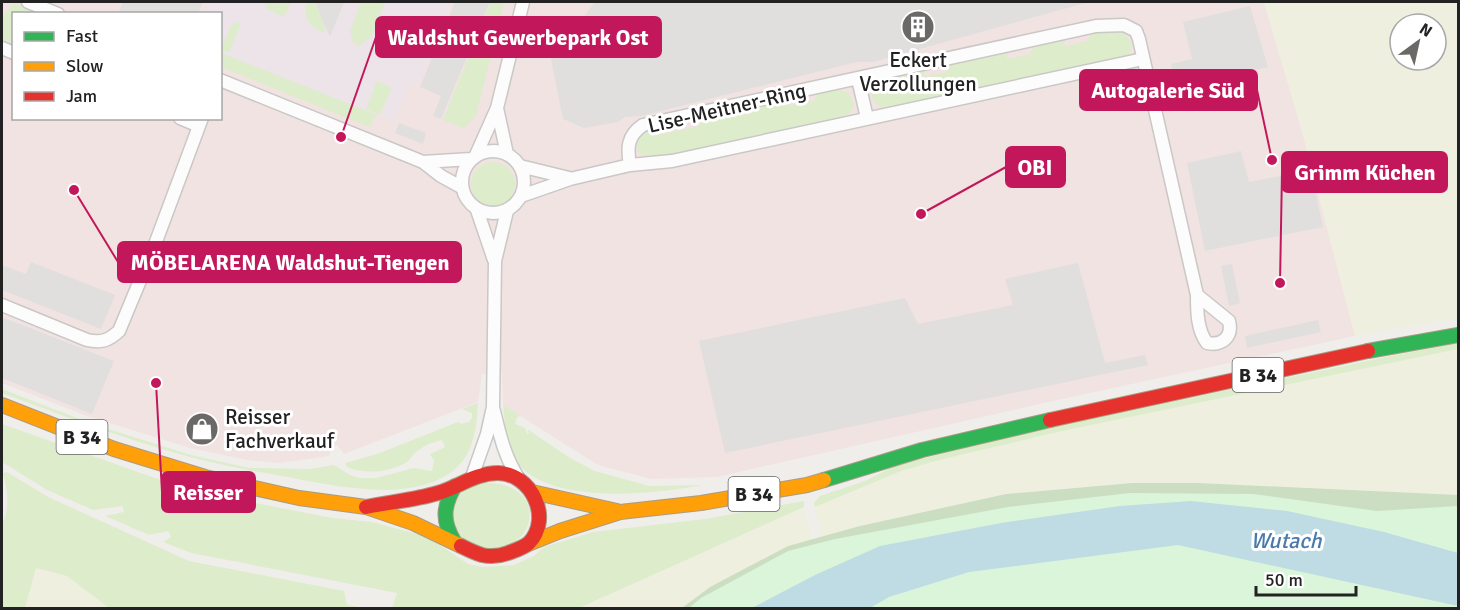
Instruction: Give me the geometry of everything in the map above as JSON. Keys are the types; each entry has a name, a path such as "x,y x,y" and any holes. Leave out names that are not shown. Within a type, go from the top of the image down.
{"main road":[{"name":"B 34","path":"2,405 114,449 205,477 299,498 366,507 413,523 471,551 491,557 509,554 552,533 620,512 701,503 807,485 922,450 1058,418 1458,334"},
{"name":"B 34","path":"366,507 422,497 481,474 501,473 519,480 532,492 620,512"},
{"path":"454,541 446,529 444,514 449,495 455,486"},
{"path":"528,544 540,520 540,510 532,492"}],"street":[{"path":"28,2 53,12"},
{"path":"461,187 465,167 474,157 497,108 524,2"},
{"name":"Lise-Meitner-Ring","path":"521,196 570,178 630,165 672,161 1143,59 1136,31 1124,25 1096,26 643,125 632,132 627,149 630,165"},
{"path":"1143,59 1197,296"},
{"path":"858,79 867,118"},
{"path":"222,82 423,162 441,176 461,187 470,204 477,210 487,213 507,211 515,205 524,186 524,176 520,166 507,154 497,151 486,151 474,157 423,162"},
{"path":"497,108 507,154"},
{"path":"2,305 99,343 110,339 119,331 201,122"},
{"name":"Lise-Meitner-Ring","path":"520,166 570,178"},
{"path":"477,210 495,261"},
{"path":"472,477 487,434 493,407 495,261 507,211"},
{"path":"493,407 503,448 519,480"}],"shaded area":[{"path":"2,2 1264,2 1302,131 1355,336 717,477 651,479 598,465 503,405 502,373 482,374 478,402 344,454 337,445 332,447 329,456 280,463 247,460 190,448 87,416 2,383"},
{"path":"123,2 203,2 198,12 118,12"},
{"path":"207,2 452,2 420,81 408,87 394,122 222,53 222,12 203,12"},
{"path":"315,2 344,2 330,37 325,26"},
{"path":"455,2 490,2 441,119 433,116 441,96 420,87"},
{"path":"595,2 1089,2 873,62 857,62 641,116 625,117 618,122 584,128 563,119 551,59"},
{"path":"1250,6 1268,67 1176,88 1171,64 1192,59 1183,22"},
{"path":"399,123 426,133 423,144 395,133"},
{"path":"1241,151 1249,182 1311,170 1323,227 1205,251 1187,163"},
{"path":"31,262 115,295 101,329 2,290 2,265 26,274"},
{"path":"1078,263 1105,363 1145,355 1148,365 725,453 699,341 905,298 918,324 1013,305 1005,279"},
{"path":"1232,264 1240,303 1229,306 1221,266"},
{"path":"2,317 114,361 92,414 2,378"},
{"path":"1318,320 1321,332 1247,348 1245,336"}],"green space":[{"path":"264,2 291,2 282,16 267,9"},
{"path":"307,2 315,2 325,26 324,32 314,28 308,21 305,12"},
{"path":"361,2 385,2 371,37 359,46 353,43 350,31"},
{"path":"491,2 504,2 476,116 464,128 443,120"},
{"path":"1264,2 1458,2 1458,318 1355,336 1302,131"},
{"path":"14,4 46,12 12,12 12,45 2,38 5,15"},
{"path":"239,22 240,25 229,53 222,50 222,47 232,24"},
{"path":"1102,29 1117,31 1127,36 1133,45 1129,54 1117,60 898,108 879,106 874,101 870,90 888,76 927,67 923,77 947,72 952,61 1010,48 1006,59 1030,54 1035,43 1067,36 1063,47 1087,41 1092,31"},
{"path":"222,54 377,115 369,127 222,67"},
{"path":"377,81 392,88 380,115 366,109"},
{"path":"835,89 849,93 854,105 850,113 834,121 661,158 645,156 638,152 636,141 644,131 655,126 651,136 669,133 674,122 679,121 675,132 699,126 704,116 794,96 790,106 814,101 819,91"},
{"path":"493,162 509,168 515,184 509,200 493,206 477,200 471,184 477,168"},
{"path":"1458,343 1458,349 1062,431 935,461 901,471 815,507 814,503 820,496 865,481 895,466 1010,436"},
{"path":"1458,349 1458,495 1198,483 1132,483 1006,494 860,526 822,537 815,507 901,471 1062,431"},
{"path":"2,389 95,425 191,455 249,468 309,469 334,465 360,478 376,478 414,468 432,471 434,461 430,454 445,447 442,440 422,448 407,462 385,470 362,471 347,467 345,463 377,454 458,422 462,424 469,422 472,413 462,409 478,403 473,439 466,455 455,469 439,480 420,486 377,490 312,482 190,457 72,419 2,393"},
{"path":"503,405 521,416 517,417 515,424 525,428 527,434 529,433 527,429 570,458 595,471 649,486 703,485 657,491 602,493 575,491 551,485 530,474 514,459 507,440"},
{"path":"2,424 189,490 332,518 372,522 417,534 438,544 468,564 483,567 514,565 534,556 544,547 593,532 705,519 804,501 804,507 579,608 392,608 397,593 191,553 163,542 171,537 168,531 149,535 105,516 124,512 123,506 93,510 47,490 2,462"},
{"path":"7,472 48,497 189,561 344,591 347,605 364,608 109,608 67,576 36,568 25,608 2,608 2,523 7,511 3,473"},
{"path":"480,483 504,485 519,493 528,504 530,517 526,530 516,541 502,548 484,548 458,536 450,514 460,493"},
{"path":"1132,483 1198,483 1458,495 1458,553 752,608 682,608 710,587 788,546 860,526 1006,494"},
{"path":"1130,493 1253,494 1377,511 1458,506 1458,608 689,608 701,598 788,551 835,539 1008,507"},
{"path":"804,507 812,541 788,546 710,587 682,608 580,608"},
{"path":"36,568 67,576 109,608 25,608"}],"water":[{"name":"Wutach","path":"1191,501 1287,511 1384,532 1458,553 1458,606 1178,545 969,572 889,597 870,608 752,608 815,575 880,546 1001,523 1120,506"}],"traffic: fast":[{"path":"1368,351 1458,335"},
{"path":"824,480 922,450 1050,420"},
{"path":"454,541 447,527 446,507 455,486"}],"traffic: slow":[{"path":"2,405 114,449 205,477 299,498 366,507 413,523 461,546"},
{"path":"528,544 620,512 701,503 824,480"},
{"path":"532,492 617,511"}],"traffic: jam":[{"path":"1050,420 1368,351"},
{"path":"366,507 429,495 474,478 498,473 520,480 529,489 535,499 539,522 536,533 529,543 508,553 492,556 485,556 461,546"}],"place":[{"name":"Eckert Verzollungen","path":"918,27"},
{"name":"Waldshut Gewerbepark Ost","path":"341,137"},
{"name":"Autogalerie Süd","path":"1272,160"},
{"name":"MÖBELARENA Waldshut-Tiengen","path":"74,190"},
{"name":"OBI","path":"921,214"},
{"name":"Grimm Küchen","path":"1280,283"},
{"name":"Reisser","path":"156,383"},
{"name":"Reisser Fachverkauf","path":"202,429"}]}
